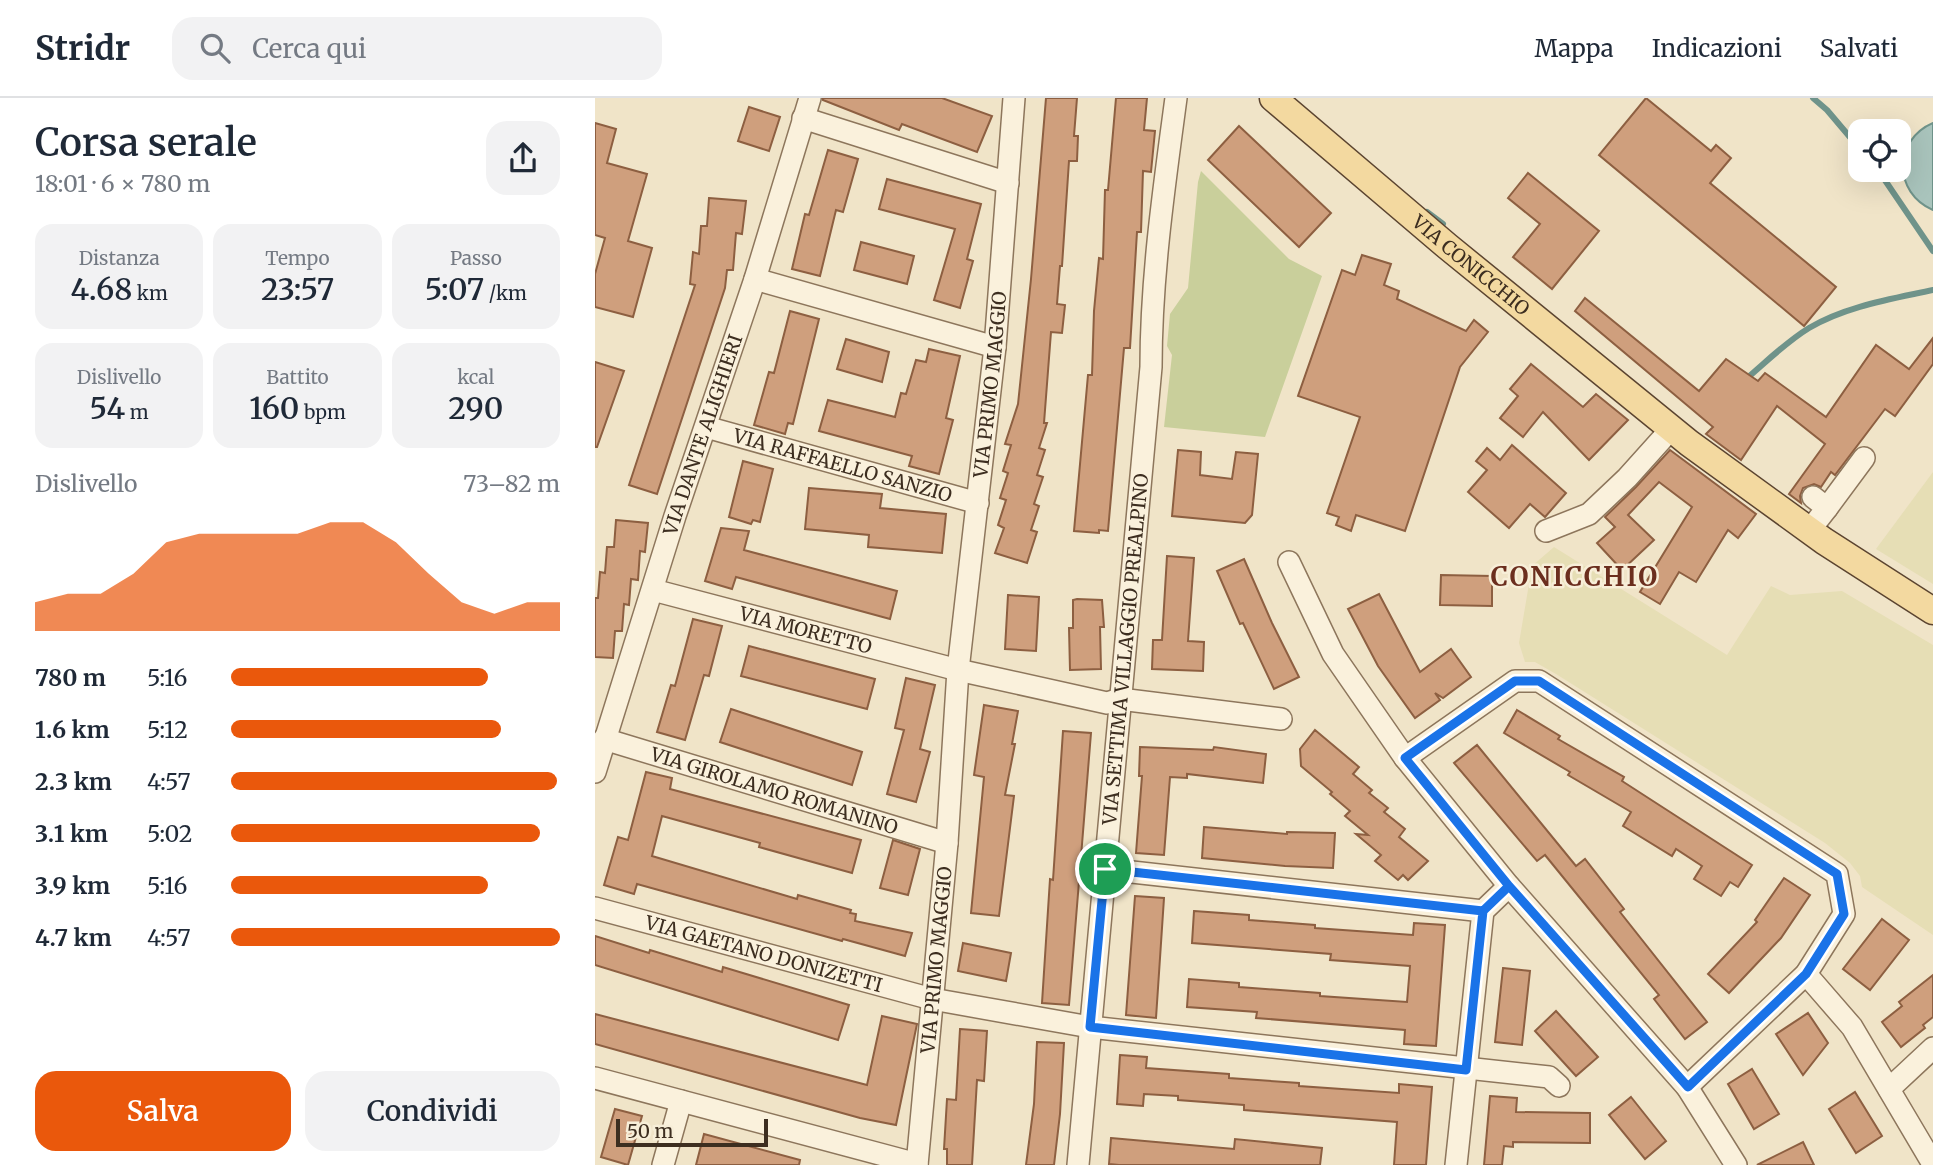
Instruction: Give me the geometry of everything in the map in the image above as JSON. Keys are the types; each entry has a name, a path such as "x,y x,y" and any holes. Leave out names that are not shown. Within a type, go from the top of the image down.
{"main road":[{"name":"VIA CONICCHIO","path":"1273,98 1447,246 1671,429 1809,531 1933,611"}],"street":[{"name":"VIA DANTE ALIGHIERI","path":"595,772 675,516 755,279 810,98"},
{"name":"VIA PRIMO MAGGIO","path":"917,1164 947,843 958,670 995,347 1014,98"},
{"name":"VIA SETTIMA VILLAGGIO PREALPINO","path":"1078,1165 1151,368 1163,192 1175,98"},
{"path":"803,118 1008,183"},
{"path":"755,279 995,347"},
{"name":"VIA RAFFAELLO SANZIO","path":"706,427 978,503"},
{"path":"1546,531 1589,514 1627,478 1671,429"},
{"path":"1809,531 1820,503 1864,458"},
{"path":"1289,562 1333,654 1405,758 1509,886 1688,1087 1736,1165"},
{"name":"VIA MORETTO","path":"653,590 958,670"},
{"path":"958,670 1107,704 1120,699 1281,719"},
{"path":"1405,758 1515,681 1539,681 1837,874 1844,914 1806,974 1688,1087"},
{"name":"VIA GIROLAMO ROMANINO","path":"604,739 947,843"},
{"path":"1105,869 1483,911"},
{"path":"1456,1165 1483,911 1509,886"},
{"name":"VIA GAETANO DONIZETTI","path":"595,908 932,999 1090,1027 1549,1077 1559,1086"},
{"path":"1806,974 1852,1027 1933,1164"},
{"path":"1889,1089 1933,1048"},
{"path":"595,1078 917,1164"},
{"path":"663,1165 681,1101"}],"shaded area":[{"path":"1933,472 1933,584 1876,549"},
{"path":"1554,547 1727,655 1771,586 1790,595 1842,591 1933,645 1933,935 1862,887 1860,876 1850,863 1825,843 1556,674 1535,662 1525,662 1519,643 1532,566"}],"green space":[{"path":"1201,171 1289,259 1322,276 1265,437 1164,427 1172,355 1167,346 1170,314 1188,288"}],"water":[{"path":"1933,123 1933,210 1920,202 1906,182 1911,182 1911,141"}],"building":[{"path":"823,98 942,98 992,116 977,152 902,124 899,130"},
{"path":"1046,98 1077,98 1074,136 1078,136 1077,161 1069,161 1057,304 1065,305 1062,333 1051,332 1044,423 1047,423 1039,448 1045,450 1037,475 1043,477 1034,504 1039,506 1031,530 1037,532 1027,563 995,553 1004,528 998,525 1006,500 1000,498 1008,473 1003,471 1011,445 1005,444 1018,404"},
{"path":"1116,98 1147,98 1144,130 1155,131 1151,172 1143,171 1141,232 1137,232 1130,348 1124,348 1108,531 1099,530 1099,533 1074,531 1088,375 1092,375 1094,311 1099,258 1103,259 1105,190 1108,190"},
{"path":"1646,98 1711,151 1716,145 1731,158 1710,183 1836,287 1804,326 1599,155"},
{"path":"749,107 780,117 769,151 738,141"},
{"path":"595,123 616,129 607,163 647,174 628,241 652,248 633,317 595,307 595,274 605,238 595,235"},
{"path":"1239,126 1331,213 1299,247 1208,160"},
{"path":"828,150 858,159 843,212 836,210 820,276 792,269 805,214 809,215"},
{"path":"1528,173 1599,231 1552,289 1513,257 1540,224 1508,198"},
{"path":"887,179 981,204 967,259 973,261 960,308 934,300 955,229 879,209"},
{"path":"709,198 746,201 742,234 736,233 733,270 727,270 725,288 657,494 629,485 695,285 690,284 693,252 699,254 701,226 707,226"},
{"path":"861,242 914,256 907,284 854,270"},
{"path":"1362,255 1391,264 1384,285 1399,291 1397,299 1466,331 1474,320 1488,332 1460,367 1405,531 1356,515 1351,531 1336,525 1339,517 1327,513 1360,417 1298,396 1342,270 1355,275"},
{"path":"1585,298 1699,391 1726,359 1758,381 1765,373 1826,417 1876,345 1909,369 1933,338 1933,364 1895,416 1885,409 1835,475 1831,472 1821,487 1814,484 1803,488 1801,503 1789,494 1825,444 1777,406 1741,460 1706,434 1713,427 1575,311"},
{"path":"790,311 819,319 793,424 788,423 785,434 754,425 769,372 774,373"},
{"path":"846,339 889,352 882,382 837,369"},
{"path":"929,349 960,356 946,418 953,420 939,474 909,466 912,456 819,431 828,400 895,417 901,393 906,394 916,360 926,362"},
{"path":"595,362 624,371 597,447 595,447"},
{"path":"1531,364 1583,407 1596,394 1628,420 1589,460 1543,412 1523,437 1500,418 1518,396 1510,389"},
{"path":"1512,445 1566,493 1545,517 1530,504 1509,528 1468,492 1487,470 1476,461 1487,448 1500,460"},
{"path":"1178,450 1201,452 1200,475 1232,479 1236,452 1258,454 1252,515 1245,523 1172,516"},
{"path":"1670,450 1756,514 1738,538 1728,530 1696,582 1679,572 1660,604 1640,592 1692,507 1659,482 1628,515 1654,540 1622,570 1597,543 1615,527 1605,517"},
{"path":"743,461 773,469 760,522 753,520 751,524 729,517"},
{"path":"809,488 882,494 880,508 946,514 942,553 868,547 869,535 805,529"},
{"path":"616,520 648,523 645,552 640,551 638,580 631,579 629,605 624,604 622,631 615,631 613,658 595,657 595,598 598,598 600,572 605,573 607,547 614,547"},
{"path":"721,528 749,531 744,550 897,591 890,619 736,577 732,589 705,581"},
{"path":"1167,556 1194,558 1188,641 1204,642 1203,671 1152,669 1153,640 1162,640"},
{"path":"1244,559 1299,677 1274,689 1243,623 1240,624 1217,571"},
{"path":"1441,575 1492,576 1492,606 1440,605"},
{"path":"1379,594 1420,672 1451,649 1471,677 1443,698 1435,693 1440,700 1415,718 1378,666 1348,609"},
{"path":"1008,595 1039,597 1036,651 1005,649"},
{"path":"1073,600 1102,600 1104,627 1100,627 1101,669 1070,670 1069,628 1073,628"},
{"path":"693,619 722,626 709,676 704,675 685,740 657,732 671,685 675,686"},
{"path":"749,646 875,679 867,709 741,676"},
{"path":"906,678 935,685 920,749 930,752 916,802 887,794 904,730 895,728"},
{"path":"984,705 1018,711 1005,795 1014,796 999,916 971,913 984,777 974,775"},
{"path":"731,709 862,752 852,785 720,742"},
{"path":"1517,710 1560,736 1558,739 1624,777 1622,781 1752,865 1738,887 1730,882 1721,896 1694,879 1702,866 1676,849 1672,856 1623,826 1631,812 1504,733"},
{"path":"1315,730 1359,767 1353,774 1372,790 1369,793 1388,808 1384,812 1405,829 1399,837 1428,861 1408,880 1403,875 1398,880 1375,861 1381,855 1356,834 1368,835 1345,816 1350,811 1301,766 1300,749"},
{"path":"1063,731 1091,733 1069,1005 1042,1003"},
{"path":"1477,745 1576,866 1585,859 1624,909 1620,912 1707,1022 1685,1039 1654,999 1659,995 1545,855 1537,861 1454,763"},
{"path":"1140,747 1213,750 1214,747 1266,754 1263,783 1187,774 1187,778 1170,777 1164,855 1136,853 1142,776 1139,776"},
{"path":"646,772 672,778 670,789 861,840 852,873 759,847 760,843 662,816 652,856 797,899 798,895 851,910 850,913 856,914 855,921 912,933 905,956 637,884 634,894 604,885 618,837 628,840"},
{"path":"1204,827 1287,834 1335,833 1333,868 1202,858"},
{"path":"893,840 920,849 908,895 880,888"},
{"path":"1784,878 1810,895 1781,938 1729,993 1708,974 1757,922 1755,920"},
{"path":"1135,896 1164,898 1156,1018 1126,1015"},
{"path":"1194,911 1249,915 1249,920 1315,925 1315,928 1413,935 1414,923 1445,925 1436,1046 1404,1044 1405,1030 1256,1018 1257,1012 1187,1007 1189,979 1239,983 1239,987 1320,993 1320,996 1407,1002 1410,966 1330,960 1331,954 1192,943"},
{"path":"1882,919 1909,940 1870,990 1843,969"},
{"path":"595,936 722,972 723,967 849,1005 838,1040 595,965"},
{"path":"963,943 1011,953 1006,981 958,971"},
{"path":"1503,968 1530,971 1522,1045 1495,1042"},
{"path":"1933,975 1933,1017 1923,1025 1925,1028 1901,1047 1882,1022 1902,1006 1899,1002"},
{"path":"1556,1011 1598,1057 1576,1076 1535,1031"},
{"path":"1808,1013 1828,1043 1803,1075 1776,1034"},
{"path":"595,1014 867,1085 882,1016 917,1024 896,1125 860,1118 595,1044"},
{"path":"960,1029 987,1031 984,1081 977,1080 972,1165 947,1165 947,1149 944,1149 947,1099 956,1100"},
{"path":"1037,1042 1064,1043 1054,1165 1026,1165 1034,1104"},
{"path":"1120,1055 1147,1057 1146,1068 1229,1074 1229,1078 1299,1083 1299,1086 1399,1093 1399,1084 1432,1087 1426,1165 1394,1165 1397,1122 1244,1110 1244,1105 1178,1100 1178,1096 1144,1094 1143,1106 1117,1104"},
{"path":"1752,1069 1779,1114 1754,1129 1728,1084"},
{"path":"1855,1092 1882,1136 1856,1153 1829,1109"},
{"path":"1490,1096 1517,1098 1516,1112 1590,1113 1590,1143 1513,1142 1513,1147 1504,1146 1502,1165 1484,1165"},
{"path":"1631,1097 1666,1141 1645,1159 1609,1115"},
{"path":"615,1109 642,1116 628,1165 601,1157"},
{"path":"704,1134 800,1160 799,1165 696,1165"},
{"path":"1111,1138 1234,1149 1235,1139 1322,1148 1320,1165 1119,1165 1109,1164"},
{"path":"1803,1142 1814,1165 1757,1165"}],"waterway":[{"path":"1813,98 1848,135"},
{"path":"1886,182 1933,251"},
{"path":"1427,212 1443,224"},
{"path":"1746,379 1792,339 1823,320 1869,304 1933,290"}],"district":[{"name":"CONICCHIO","path":"1575,577"}],"route":[{"path":"1105,869 1090,1027 1466,1070 1483,911 1509,886 1688,1087 1806,974 1844,914 1837,874 1539,681 1515,681 1405,758 1509,886 1483,911 1105,869"}]}
